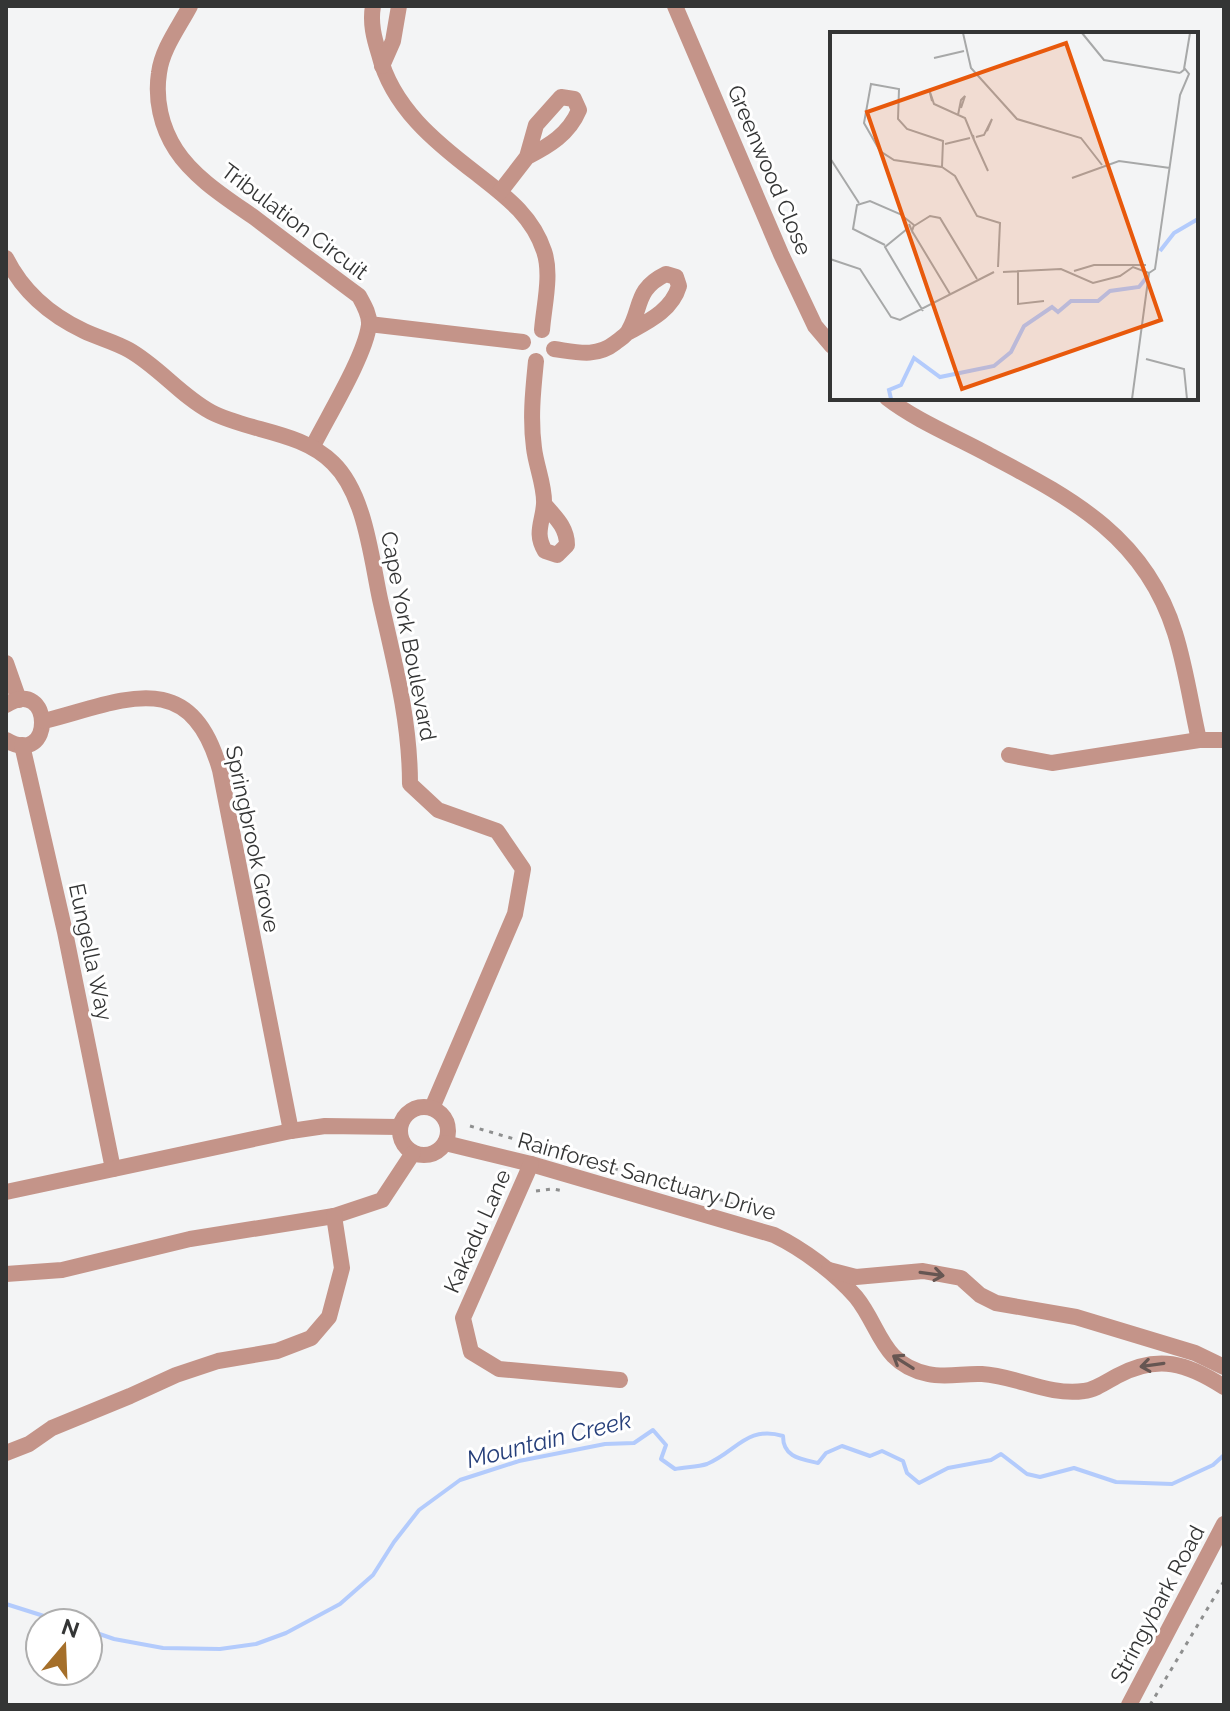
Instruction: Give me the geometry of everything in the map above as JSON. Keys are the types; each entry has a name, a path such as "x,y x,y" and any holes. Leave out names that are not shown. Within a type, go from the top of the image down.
{"street":[{"name":"Tribulation Circuit","path":"190,6 162,57 159,73 158,97 164,127 176,150 193,170 359,296 369,324"},
{"path":"373,6 372,23 382,66 394,92 423,129 449,153 515,203 529,220 545,253 547,269 542,330"},
{"path":"382,66 393,41 399,6"},
{"name":"Greenwood Close","path":"675,6 781,254 815,326 830,344"},
{"path":"500,192 527,157"},
{"path":"6,258 14,275 33,298 83,330 129,350 201,406 240,423 313,446 362,348 369,324 523,342"},
{"path":"542,330 552,337 554,349 548,358 536,361 524,352 523,342 530,331 542,330"},
{"path":"554,349 579,353 603,351 629,332"},
{"path":"536,361 532,422 544,504"},
{"path":"891,400 1054,489 1110,529 1134,554 1163,601 1175,634 1199,740"},
{"name":"Cape York Boulevard","path":"313,446 335,464 350,484 364,523 405,709 410,747 410,784 438,810 497,831 523,869 515,914 432,1108"},
{"path":"6,663 12,702 36,705 44,721 39,736 32,742 14,742"},
{"name":"Springbrook Grove","path":"44,721 151,697 181,705 202,726 220,770 291,1131"},
{"path":"1009,755 1052,763 1199,740 1224,740"},
{"name":"Eungella Way","path":"14,742 65,932 113,1169"},
{"path":"420,1107 432,1108 446,1120 448,1128 445,1143 428,1155 413,1153 401,1141 399,1127 411,1110 420,1107"},
{"path":"6,1192 291,1131 325,1126 399,1127"},
{"name":"Rainforest Sanctuary Drive","path":"445,1143 531,1164 774,1235 797,1246 858,1300 883,1345 893,1356 906,1366 927,1374 983,1374 1056,1391 1086,1391 1131,1369 1153,1363 1174,1363 1193,1369 1224,1387"},
{"path":"6,1274 62,1270 190,1239 334,1216 382,1200 413,1153"},
{"name":"Kakadu Lane","path":"531,1164 463,1318 471,1352 499,1369 620,1380"},
{"path":"6,1453 29,1444 52,1428 176,1375 218,1361 277,1351 311,1338 329,1317 342,1268 334,1216"},
{"name":"Rainforest Sanctuary Drive","path":"827,1270 856,1277 923,1271 961,1278 980,1295 996,1303 1076,1317 1195,1353 1224,1367"},
{"name":"Stringybark Road","path":"1129,1705 1224,1524"}],"path":[{"path":"532,1197 538,1189 572,1193"},
{"path":"1150,1705 1224,1581"}],"waterway":[{"name":"Mountain Creek","path":"104,1636 163,1648 220,1649 256,1644 286,1633 340,1604 373,1575 419,1510 460,1480 519,1461 605,1444 634,1443 653,1430 666,1445 661,1459 675,1469 707,1464 742,1441 760,1434 771,1434 783,1436 789,1453 818,1463 826,1453 842,1446 870,1456 882,1451 903,1461 907,1473 919,1483 948,1468 991,1460 1001,1454 1027,1474 1040,1477 1074,1468 1116,1482 1172,1484 1213,1465 1224,1455"},
{"name":"Mountain Creek","path":"6,1604 24,1610"}]}
